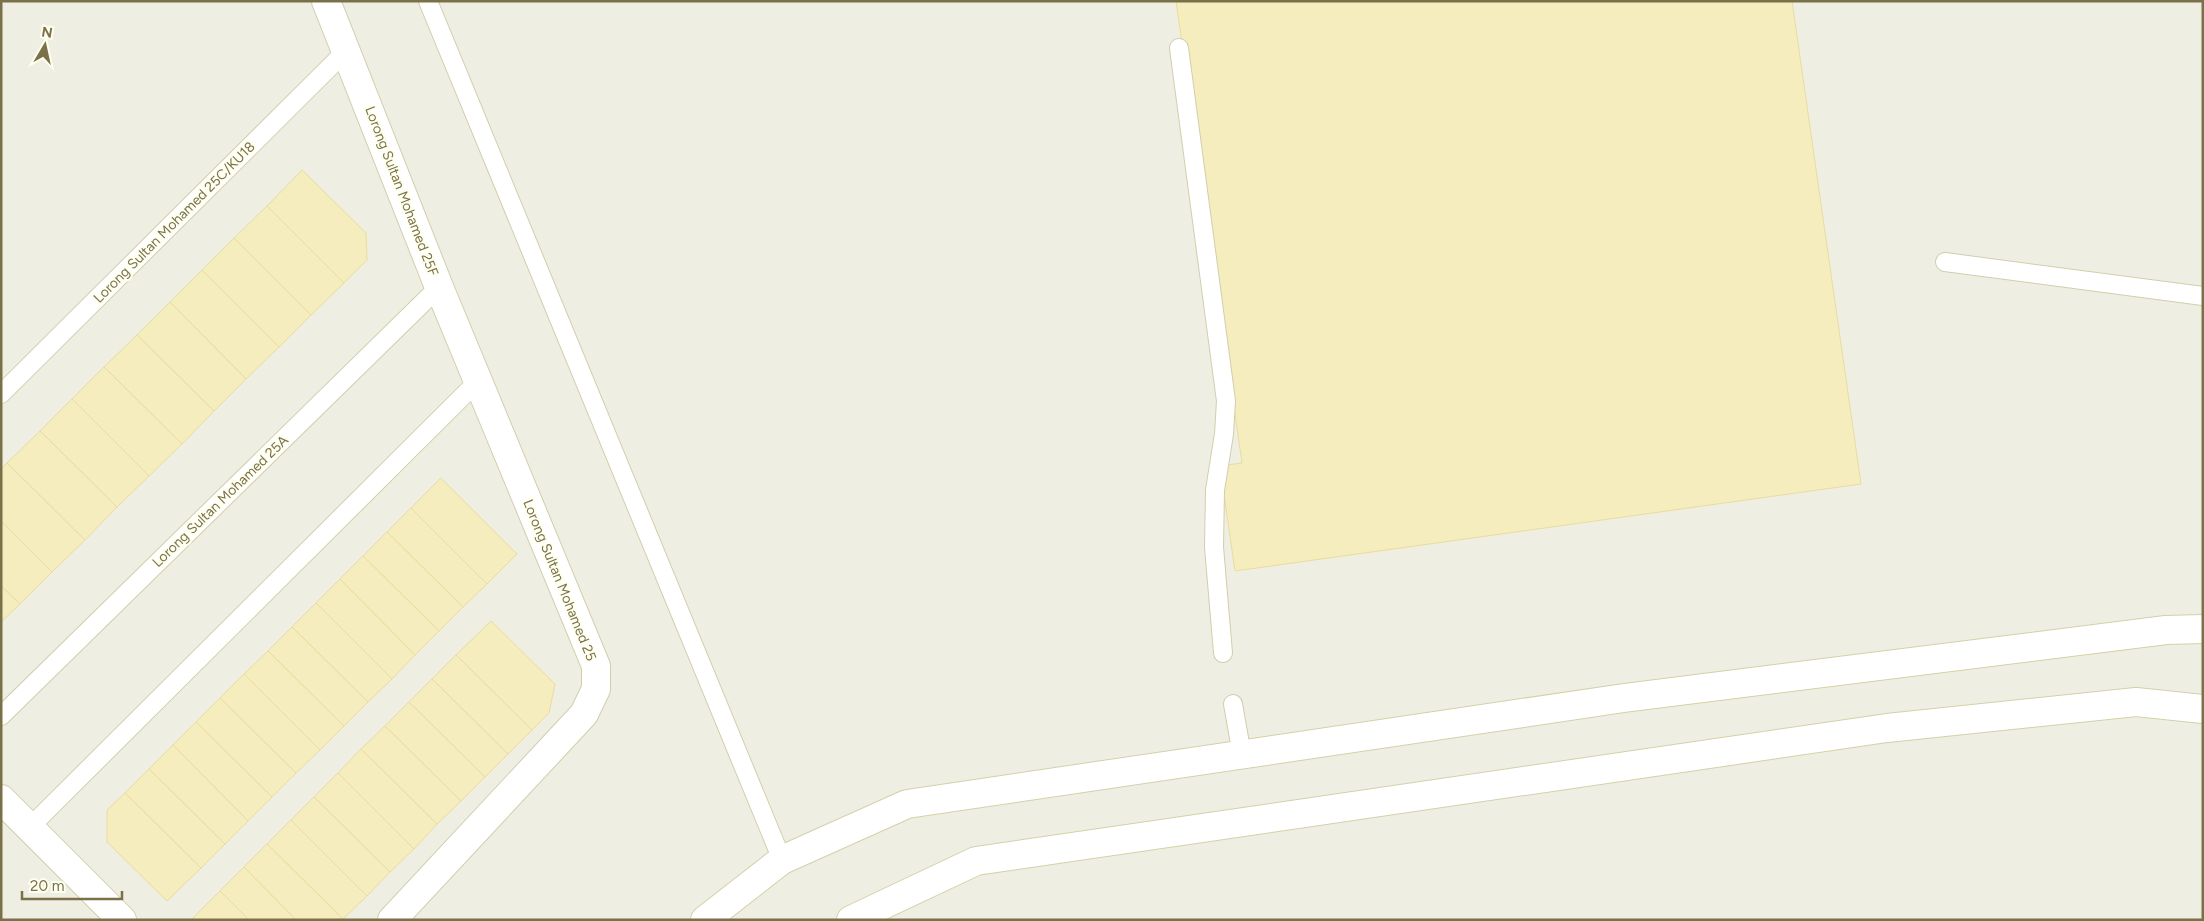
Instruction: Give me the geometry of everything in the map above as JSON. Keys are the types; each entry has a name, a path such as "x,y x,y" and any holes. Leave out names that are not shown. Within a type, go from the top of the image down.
{"street":[{"name":"Lorong Sultan Mohamed 25F","path":"326,1 478,381"},
{"name":"Lorong Sultan Mohamed 25","path":"392,920 584,714 596,688 596,666 478,381"},
{"path":"705,920 782,860 907,804 1624,698 2157,632 2203,629"},
{"path":"851,920 976,861 1887,728 2136,702 2203,709"},
{"path":"1,799 122,920"}],"lane":[{"path":"428,1 782,860"},
{"path":"1179,48 1226,401 1224,434 1215,490 1214,547 1223,653"},
{"name":"Lorong Sultan Mohamed 25C/KU18","path":"1,394 347,50"},
{"path":"1945,262 2203,296"},
{"name":"Lorong Sultan Mohamed 25A","path":"1,716 439,287"},
{"path":"29,828 478,381"},
{"path":"1233,704 1242,755"}],"shaded area":[{"path":"1,1 2203,1 2203,920 1,920"}],"building":[{"path":"1176,1 1792,1 1861,484 1235,571 1220,466 1242,463"},
{"path":"302,170 366,233 367,260 344,283 267,206"},
{"path":"267,206 344,283 311,315 234,238"},
{"path":"234,238 311,315 279,347 202,270"},
{"path":"202,270 279,347 246,379 170,302"},
{"path":"170,302 246,379 214,411 137,335"},
{"path":"137,335 214,411 182,444 104,367"},
{"path":"104,367 182,444 149,476 72,399"},
{"path":"72,399 149,476 117,507 40,431"},
{"path":"40,431 117,507 85,540 7,463"},
{"path":"7,463 85,540 52,572 1,521 1,469"},
{"path":"441,478 517,554 487,584 411,508"},
{"path":"411,508 487,584 463,607 387,532"},
{"path":"1,521 52,572 20,604 1,586"},
{"path":"387,532 463,607 439,631 363,556"},
{"path":"363,556 439,631 415,655 340,579"},
{"path":"340,579 415,655 392,679 316,603"},
{"path":"1,586 20,604 1,622"},
{"path":"316,603 392,679 368,702 292,627"},
{"path":"491,621 555,684 549,713 532,730 456,655"},
{"path":"292,627 368,702 344,726 268,651"},
{"path":"268,651 344,726 320,750 244,674"},
{"path":"456,655 532,730 508,754 432,679"},
{"path":"244,674 320,750 296,773 220,698"},
{"path":"432,679 508,754 485,777 409,702"},
{"path":"220,698 296,773 272,797 196,722"},
{"path":"409,702 485,777 461,801 385,726"},
{"path":"196,722 272,797 248,821 173,745"},
{"path":"385,726 461,801 437,824 361,749"},
{"path":"173,745 248,821 225,844 149,769"},
{"path":"361,749 437,824 414,849 338,773"},
{"path":"149,769 225,844 201,868 125,793"},
{"path":"338,773 414,849 390,872 314,797"},
{"path":"125,793 201,868 167,901 107,842 107,810"},
{"path":"314,797 390,872 367,896 291,820"},
{"path":"291,820 367,896 343,919 267,844"},
{"path":"267,844 342,920 296,920 244,867"},
{"path":"244,867 296,920 249,920 220,891"},
{"path":"220,891 249,920 191,920"}]}
